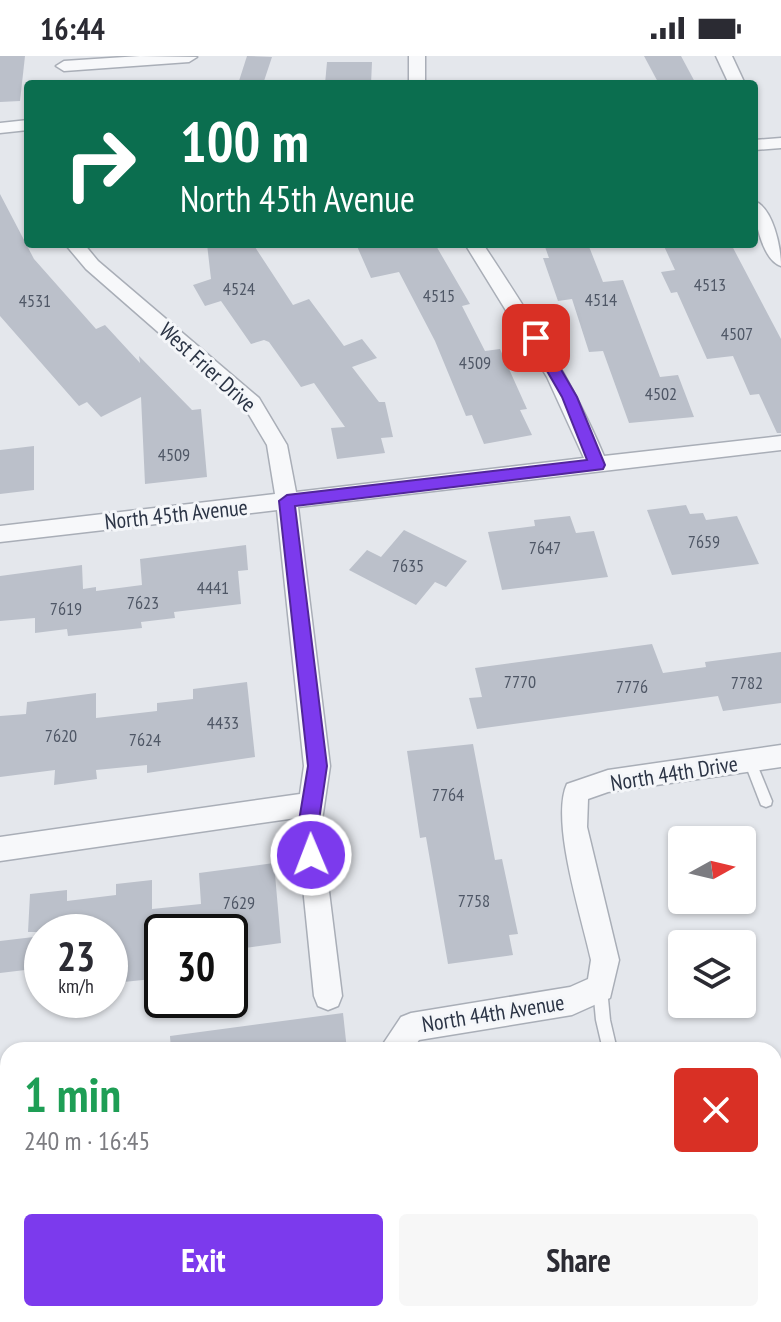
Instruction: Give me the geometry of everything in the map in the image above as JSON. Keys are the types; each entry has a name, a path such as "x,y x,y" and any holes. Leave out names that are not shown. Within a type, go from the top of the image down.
{"street":[{"path":"417,56 417,80"},
{"path":"724,56 735,80"},
{"path":"64,61 189,57"},
{"path":"0,128 24,125"},
{"path":"758,145 781,143"},
{"path":"758,214 781,260"},
{"name":"West Frier Drive","path":"77,248 92,265 252,403 269,422 282,462 317,766 308,827 328,996"},
{"path":"477,248 551,362 597,465"},
{"name":"North 45th Avenue","path":"0,534 781,443"},
{"name":"North 44th Drive","path":"600,988 605,960 574,827 576,792 608,781 781,756"},
{"path":"0,849 312,804"},
{"name":"North 44th Avenue","path":"400,1042 411,1027 572,1001 600,988"}],"lane":[{"path":"750,761 766,801"},
{"path":"600,988 608,1042"}],"building":[{"path":"0,56 25,56 20,101 0,102"},
{"path":"247,56 272,57 264,80 239,80"},
{"path":"644,56 681,56 694,80 657,80"},
{"path":"327,62 372,62 371,80 325,80"},
{"path":"0,194 24,240 24,248 28,248 34,259 96,329 105,325 140,363 139,356 192,410 201,409 207,477 145,484 141,397 101,417 87,402 79,406 0,316"},
{"path":"207,248 256,248 293,305 309,299 344,346 362,339 377,358 352,367 379,402 385,402 393,437 381,438 385,453 337,459 331,428 345,427 314,383 301,387 269,342 264,340 251,344 221,301 205,306 193,285 211,279"},
{"path":"358,248 437,248 470,304 462,306 485,351 500,349 527,409 520,410 532,435 484,444 472,415 466,416 435,341 399,272 371,278"},
{"path":"545,248 590,248 603,282 623,280 660,377 678,375 694,417 629,423 603,351 589,352 572,299 558,301 543,258 549,258"},
{"path":"665,248 733,248 781,339 781,433 777,433 759,394 750,395 733,356 707,359 677,292 671,293 661,272 675,270"},
{"path":"34,446 34,490 0,494 0,450"},
{"path":"686,505 690,514 703,513 706,520 737,516 759,564 672,575 647,510"},
{"path":"570,516 576,533 594,531 608,577 502,590 488,532 535,526 534,520"},
{"path":"404,530 467,561 446,587 435,582 416,605 349,570 367,550 381,557"},
{"path":"246,545 248,570 238,571 241,604 174,612 175,618 141,622 142,628 68,636 67,629 35,633 35,618 0,621 0,576 82,565 83,589 96,587 96,591 142,585 140,559"},
{"path":"652,644 663,673 706,667 705,662 781,652 781,703 723,711 718,696 477,729 469,698 482,697 475,668"},
{"path":"247,682 255,757 147,773 147,765 96,770 97,779 54,785 55,770 0,777 0,716 26,714 27,702 96,693 96,718 157,711 157,703 193,699 193,689"},
{"path":"473,744 495,860 502,859 518,934 509,935 513,955 448,964 426,837 420,838 407,751"},
{"path":"274,863 281,943 248,948 248,914 144,914 144,980 128,982 128,914 29,914 30,894 67,890 67,901 116,895 116,884 152,880 152,909 201,904 199,873"},
{"path":"24,938 24,970 0,973 0,941"},
{"path":"343,1013 346,1042 170,1042 170,1036"}],"route":[{"path":"311,855 308,827 317,766 287,501 597,465 569,397 536,338"}]}
